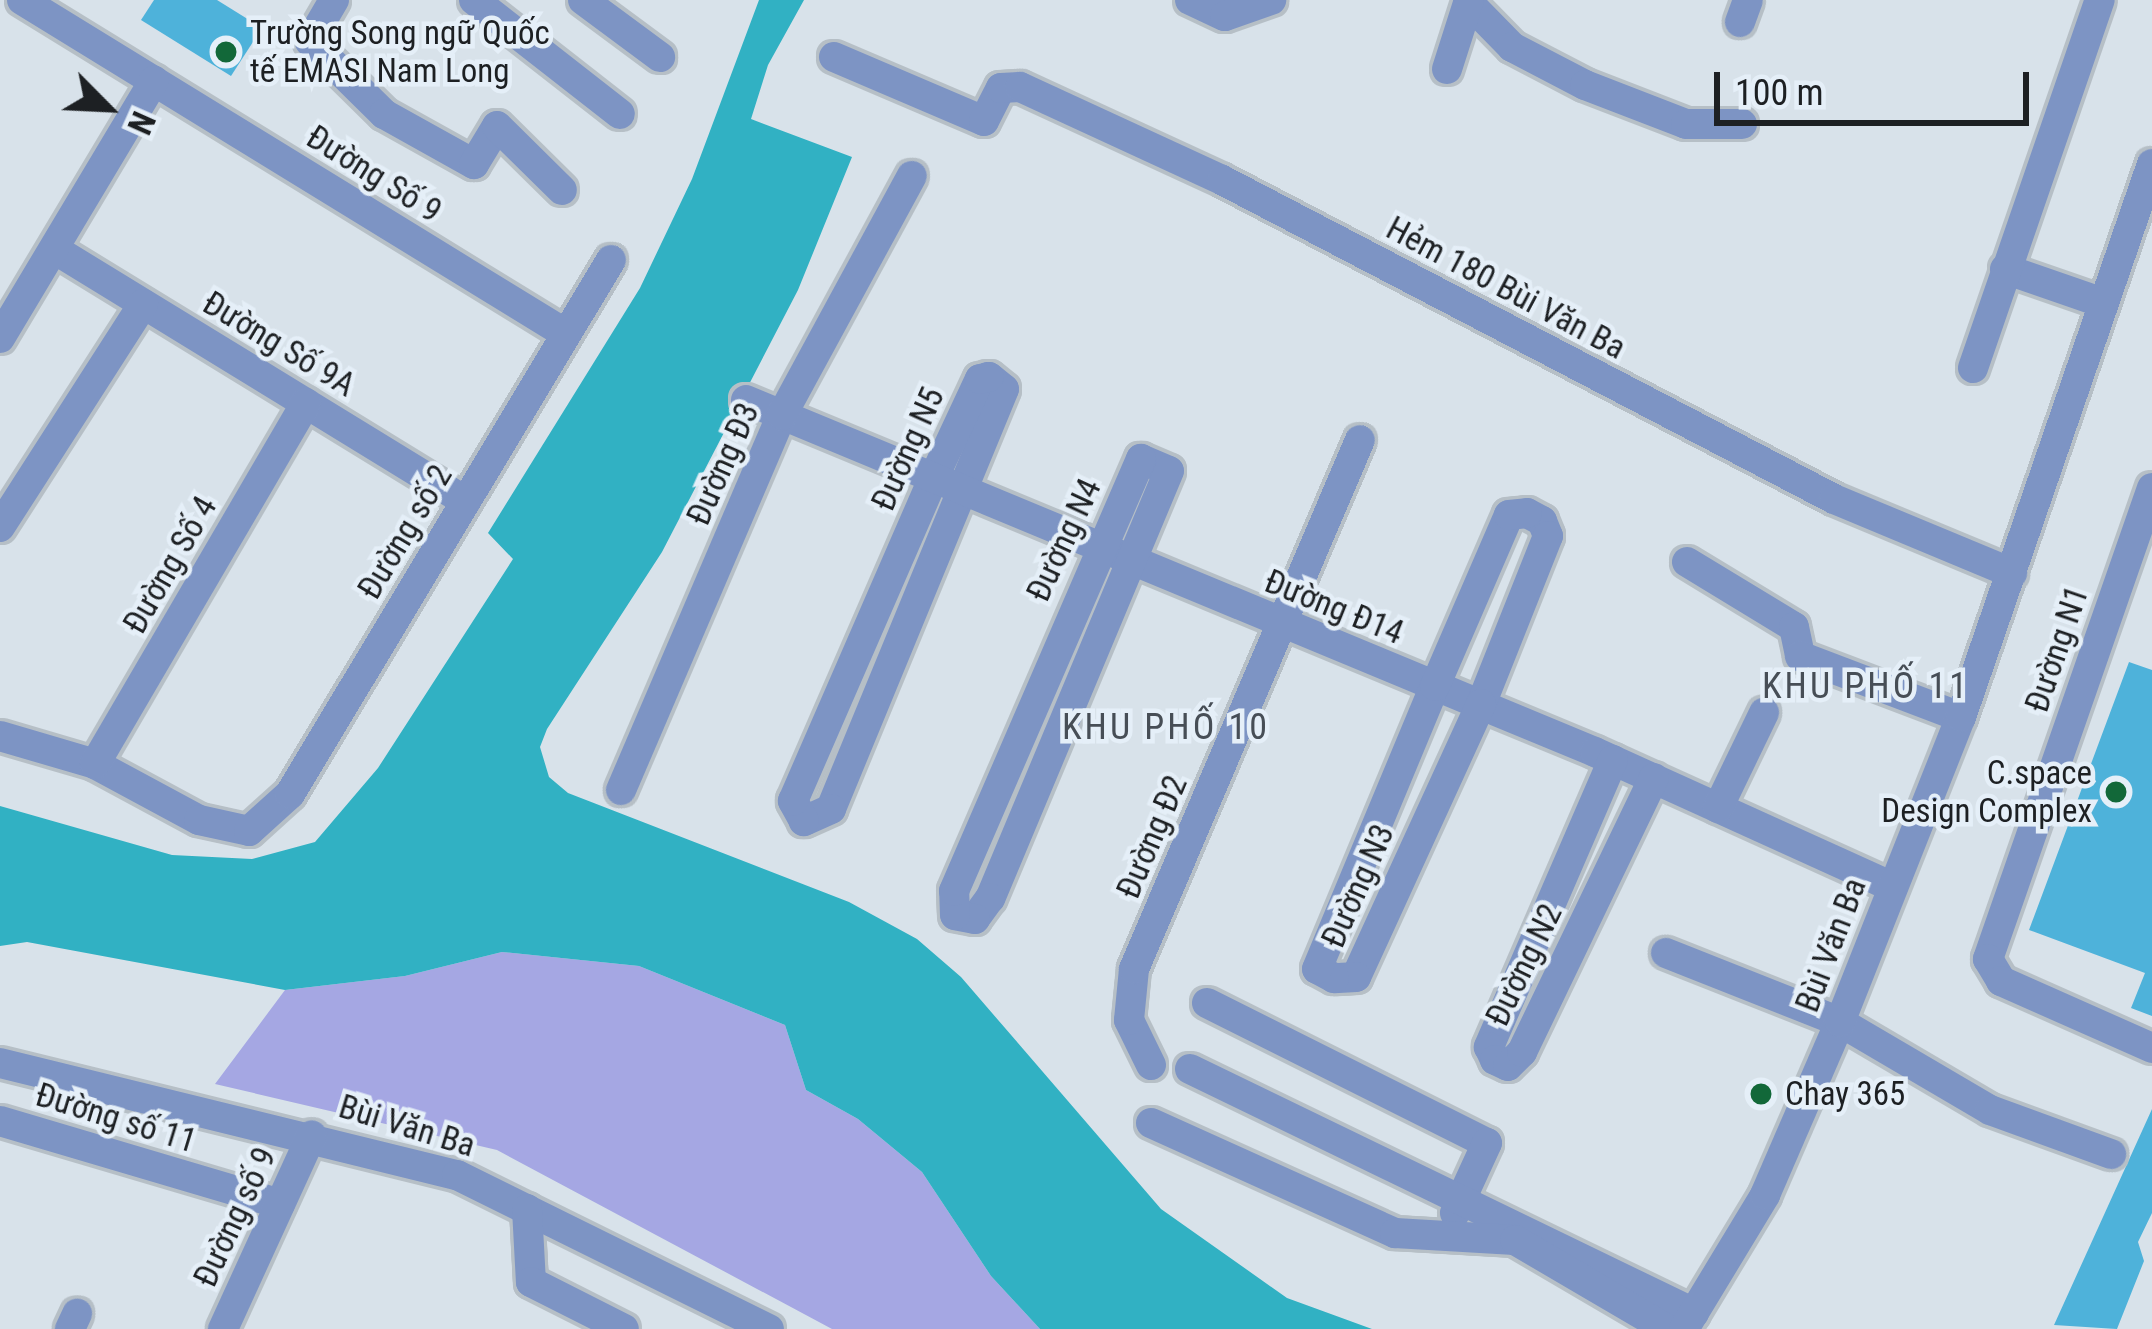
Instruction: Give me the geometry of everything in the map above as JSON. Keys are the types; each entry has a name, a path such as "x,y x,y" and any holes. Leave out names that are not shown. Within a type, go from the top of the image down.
{"street":[{"name":"Đường Số 9","path":"22,0 566,334"},
{"path":"334,0 310,41 384,114 474,164 497,126 562,190"},
{"path":"474,0 620,114"},
{"path":"583,0 660,57"},
{"path":"1190,0 1225,16 1271,0"},
{"path":"1973,368 2100,0"},
{"path":"1447,69 1469,1 1512,47 1585,85 1685,124 1742,124"},
{"name":"Hẻm 180 Bùi Văn Ba","path":"834,57 986,120 1001,88 1020,87 1222,180 1834,500 2012,572"},
{"path":"0,338 154,81"},
{"name":"Bùi Văn Ba","path":"1689,1321 1765,1196 1840,1022 1961,717 2152,164"},
{"name":"Đường Đ3","path":"621,790 782,415 912,176"},
{"name":"Đường Số 9A","path":"53,249 466,501"},
{"name":"Đường số 2","path":"95,764 199,820 249,831 290,794 611,260"},
{"path":"2005,269 2103,303"},
{"path":"0,527 143,304"},
{"name":"Đường Đ14","path":"746,400 1276,624 1613,760 1892,886"},
{"name":"Đường Số 4","path":"95,764 307,404"},
{"name":"Đường Đ2","path":"1151,1065 1129,1020 1134,969 1276,624 1360,440"},
{"name":"Đường N4","path":"1141,459 1168,471 1126,558 990,898 975,919 955,915 954,891 1097,546 1141,459"},
{"name":"Đường N5","path":"947,483 831,809 805,821 793,801 947,483"},
{"name":"Đường N1","path":"2152,488 1990,947 1990,970 2152,1048"},
{"path":"1435,686 1508,515 1527,513 1542,520 1548,536 1480,704"},
{"path":"1687,562 1794,627 1800,656 1961,717"},
{"name":"Đường N3","path":"1435,686 1317,969 1334,978 1356,977 1480,704"},
{"path":"1718,808 1764,712"},
{"path":"0,736 95,764"},
{"name":"Đường N2","path":"1613,760 1489,1047 1495,1060 1508,1066 1522,1052 1654,778"},
{"path":"1666,953 1840,1022 1990,1110 2111,1154"},
{"path":"1207,1003 1487,1143 1445,1235"},
{"name":"Bùi Văn Ba","path":"0,1063 312,1135 457,1175 769,1329"},
{"path":"1190,1069 1462,1197 1689,1321"},
{"name":"Đường số 11","path":"0,1120 280,1204"},
{"path":"1150,1123 1395,1233 1515,1240 1666,1329"},
{"name":"Đường số 9","path":"223,1329 312,1135"},
{"path":"527,1209 531,1282 619,1328"}],"shaded area":[{"path":"759,0 804,0 768,65 751,119 852,157 798,290 662,552 547,729 540,747 549,777 568,793 849,902 917,939 961,977 1161,1209 1287,1298 1372,1329 1040,1329 991,1276 922,1172 858,1119 806,1090 785,1025 639,966 502,952 405,976 285,990 27,942 0,946 0,806 172,855 252,859 315,842 378,768 513,559 488,533 640,288 692,179"},
{"path":"502,952 639,966 785,1025 806,1090 858,1119 922,1172 991,1276 1040,1329 832,1329 497,1150 215,1084 285,990 405,976"}],"building":[{"path":"154,0 217,0 262,28 231,76 141,20"},
{"name":"C.space Design Complex","path":"2129,662 2152,670 2152,1016 2131,1008 2145,973 2029,930"},
{"path":"2152,1109 2152,1213 2138,1242 2144,1261 2117,1329 2054,1325"}],"place":[{"name":"Trường Song ngữ Quốc tế EMASI Nam Long","path":"226,52"},
{"name":"C.space Design Complex","path":"2116,792"},
{"name":"Chay 365","path":"1761,1094"}],"district":[{"name":"KHU PHỐ 11","path":"1866,687"},
{"name":"KHU PHỐ 10","path":"1166,728"}]}
